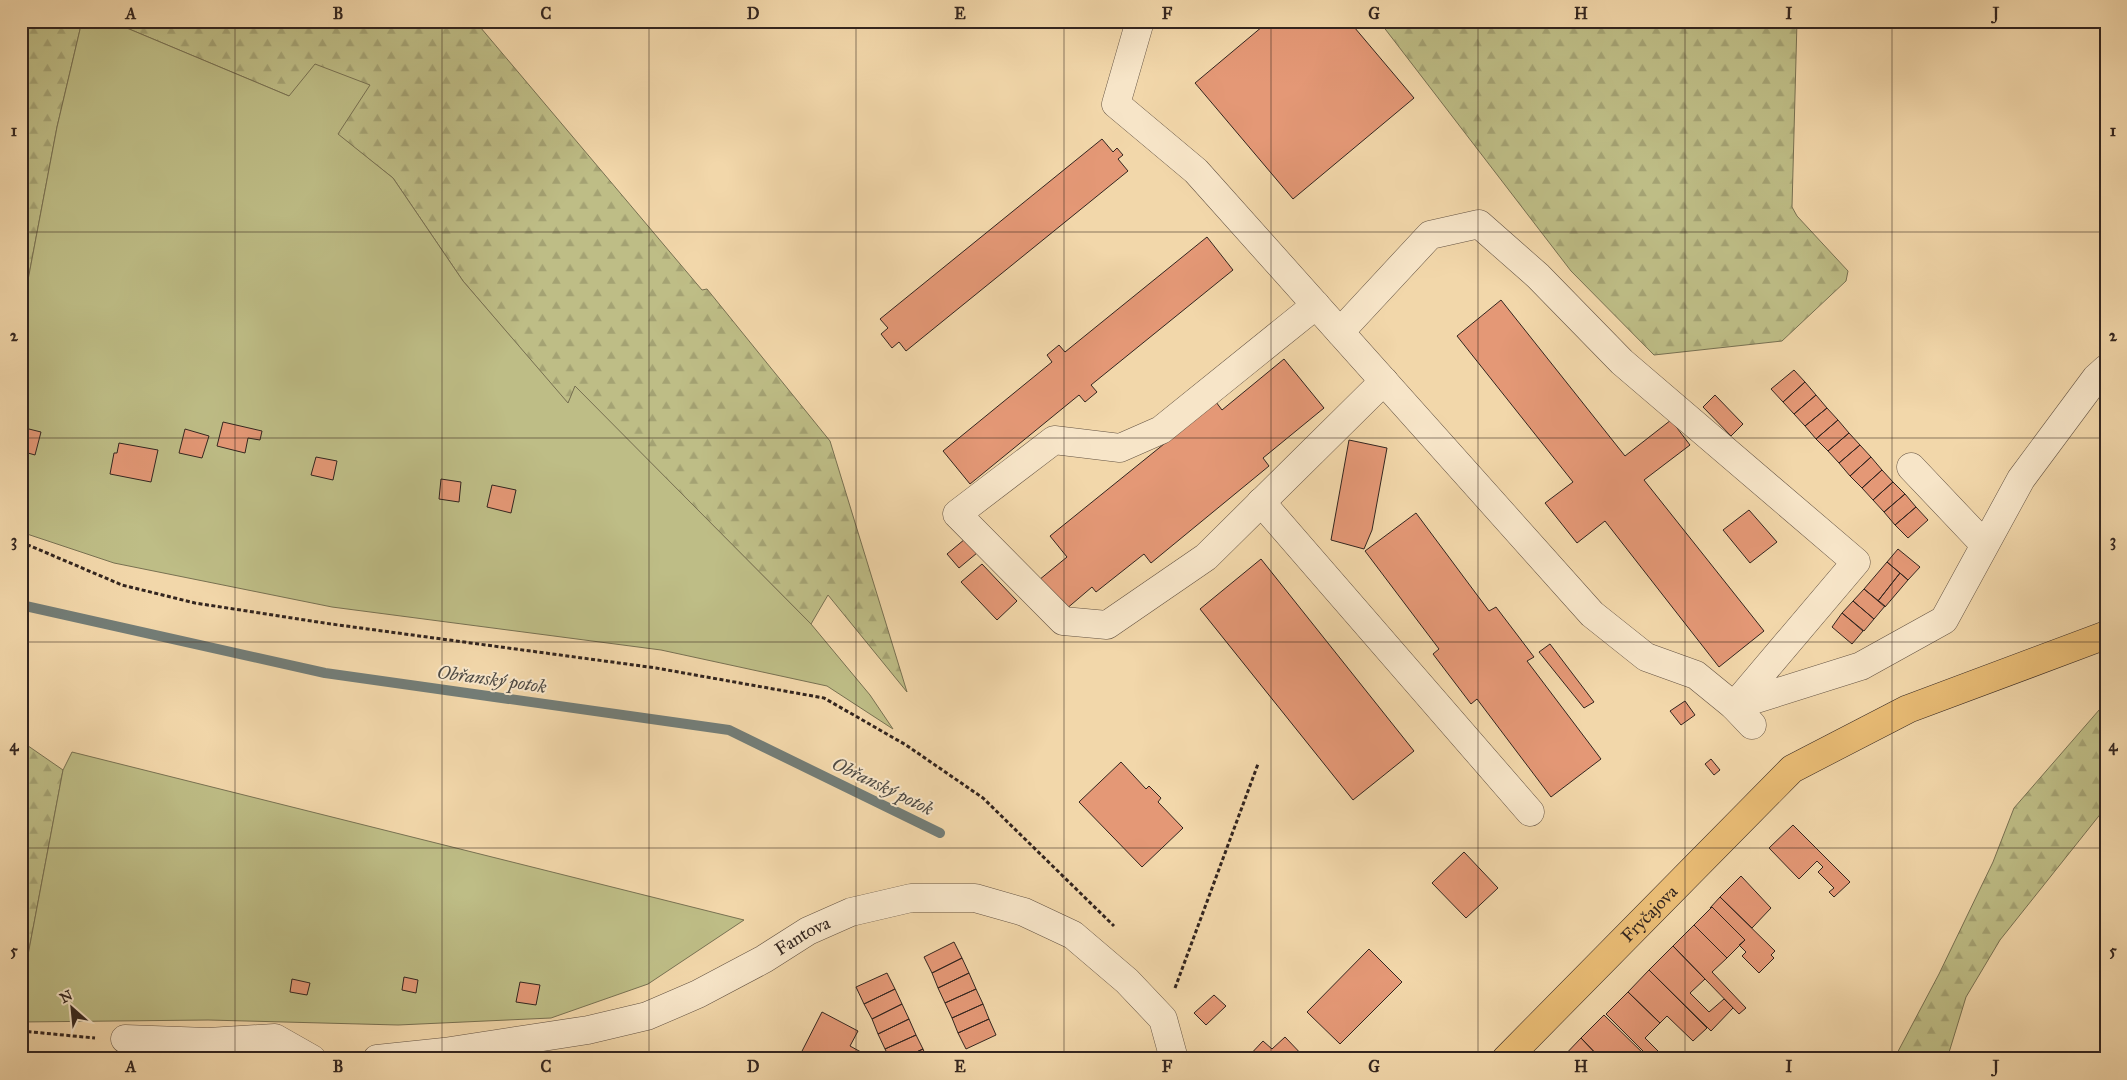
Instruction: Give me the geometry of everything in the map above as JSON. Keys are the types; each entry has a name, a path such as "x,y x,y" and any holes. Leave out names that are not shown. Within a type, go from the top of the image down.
{"main road":[{"name":"Fryčajova","path":"1506,1059 1792,769 1908,708 2106,635"}],"street":[{"path":"1140,21 1116,104 1196,171 1592,614 1646,657 1696,675 1743,716"},
{"path":"1340,332 1430,236 1479,224 1538,276 1622,362 1856,562 1743,716"},
{"path":"1316,305 1161,430 1120,448 1054,440 957,514 1063,621 1107,625 1206,556 1384,381"},
{"path":"1743,716 1861,666 1944,620 2021,479 2096,378 2106,369"},
{"path":"1911,467 1984,544"},
{"path":"1261,502 1530,812"},
{"name":"Fantova","path":"377,1059 411,1057 588,1030 647,1016 698,994 764,959 808,932 851,912 911,898 974,898 1024,912 1073,935 1127,981 1163,1019 1174,1059"},
{"path":"125,1039 208,1042 275,1038 312,1059"}],"path":[{"path":"21,542 122,585 195,603 331,624 656,668 824,698 906,745 983,798 1118,931"},
{"path":"1163,1019 1258,764"},
{"path":"21,1031 59,1036 125,1039"}],"green space":[{"path":"21,21 82,21 57,127 21,317"},
{"path":"82,21 110,21 289,96 315,64 370,85 338,134 393,178 463,281 568,403 575,386 811,624 870,695 893,729 827,686 661,650 332,607 114,563 21,532 21,317 57,127"},
{"path":"110,21 475,21 702,290 707,289 830,441 907,692 828,595 811,624 575,387 568,404 463,281 393,178 337,134 369,85 289,96"},
{"path":"1379,21 1797,21 1792,207 1797,216 1848,271 1846,281 1782,341 1654,355 1571,271"},
{"path":"2106,702 2106,807 2000,940 1966,997 1947,1059 1894,1059 1939,974 1993,862 2014,808"},
{"path":"21,741 63,770 21,992"},
{"path":"72,752 744,920 648,984 551,1018 398,1025 208,1020 21,1022 21,992 63,770"}],"building":[{"path":"1269,21 1349,21 1414,98 1293,199 1195,83"},
{"path":"1102,139 1113,152 1117,148 1123,155 1118,159 1128,171 906,351 899,342 892,348 881,334 888,328 880,319"},
{"path":"1207,237 1233,270 1091,385 1097,392 1085,402 1079,395 970,484 943,451 1052,362 1047,355 1059,345 1065,352"},
{"path":"1501,300 1625,456 1671,420 1690,445 1644,480 1764,631 1719,667 1605,521 1577,543 1545,503 1573,482 1457,336"},
{"path":"1284,359 1324,408 1263,458 1269,466 1151,563 1144,554 1096,592 1092,587 1065,610 1039,580 1067,557 1050,536 1216,402 1222,410"},
{"path":"1794,370 1805,382 1783,402 1771,389"},
{"path":"1805,382 1816,395 1794,414 1783,402"},
{"path":"1715,395 1743,424 1731,436 1703,407"},
{"path":"1816,395 1827,408 1805,426 1794,414"},
{"path":"1827,408 1838,420 1816,439 1805,426"},
{"path":"1838,420 1849,433 1828,451 1816,439"},
{"path":"223,422 262,431 260,440 248,438 245,453 217,446"},
{"path":"21,427 41,432 35,455 21,451"},
{"path":"185,429 209,436 202,458 179,453"},
{"path":"1849,433 1860,445 1839,463 1828,451"},
{"path":"1349,440 1387,448 1372,530 1364,549 1331,540"},
{"path":"119,443 158,450 151,482 110,474 114,453 117,453"},
{"path":"1860,445 1871,457 1850,476 1839,463"},
{"path":"316,457 337,461 333,480 311,475"},
{"path":"1871,457 1882,470 1862,488 1850,476"},
{"path":"1882,470 1893,482 1873,500 1862,488"},
{"path":"441,479 461,482 459,502 439,499"},
{"path":"1893,482 1905,494 1884,512 1873,500"},
{"path":"492,485 516,490 511,513 487,507"},
{"path":"1905,494 1916,507 1895,525 1884,512"},
{"path":"1916,507 1928,520 1908,538 1895,525"},
{"path":"1749,510 1777,542 1750,563 1723,530"},
{"path":"1416,513 1489,611 1496,607 1534,657 1527,661 1601,759 1551,797 1477,699 1471,704 1433,654 1439,649 1365,551"},
{"path":"965,539 977,553 959,568 947,554"},
{"path":"1898,549 1920,567 1908,580 1887,562"},
{"path":"1261,559 1414,751 1353,800 1200,609"},
{"path":"1887,562 1900,573 1878,601 1864,589"},
{"path":"982,564 1017,601 997,620 961,582"},
{"path":"1900,573 1908,580 1885,607 1878,601"},
{"path":"1864,589 1885,606 1874,619 1853,601"},
{"path":"1853,601 1874,619 1864,631 1842,613"},
{"path":"1842,613 1863,631 1852,644 1832,627"},
{"path":"1550,644 1594,702 1584,708 1539,652"},
{"path":"1685,701 1695,715 1681,725 1670,711"},
{"path":"1711,759 1720,770 1714,775 1705,764"},
{"path":"1121,762 1146,789 1149,786 1161,798 1158,802 1183,828 1142,867 1079,802"},
{"path":"1793,825 1850,882 1834,897 1829,892 1834,888 1818,872 1823,867 1817,861 1799,879 1769,848"},
{"path":"1464,852 1498,888 1466,918 1432,883"},
{"path":"1741,876 1771,908 1752,928 1720,897"},
{"path":"1720,897 1775,951 1771,955 1774,958 1759,973 1742,956 1746,952 1739,945 1745,940 1712,907 1710,908"},
{"path":"1712,907 1745,940 1727,958 1694,925"},
{"path":"1694,925 1727,958 1712,972 1746,1008 1739,1014 1673,946"},
{"path":"954,942 962,958 932,973 924,957"},
{"path":"1673,946 1705,979 1690,993 1709,1012 1724,999 1733,1008 1711,1031 1649,970"},
{"path":"1369,949 1402,982 1340,1044 1307,1012"},
{"path":"962,958 969,973 938,988 932,973"},
{"path":"1649,970 1707,1028 1693,1041 1667,1016 1660,1023 1628,992"},
{"path":"887,973 895,989 864,1004 856,987"},
{"path":"969,973 976,989 945,1003 938,988"},
{"path":"404,977 418,980 416,993 402,990"},
{"path":"292,979 310,983 307,995 290,992"},
{"path":"520,982 540,985 536,1005 516,1002"},
{"path":"895,989 902,1004 872,1019 864,1004"},
{"path":"976,989 983,1004 952,1018 945,1003"},
{"path":"1628,992 1660,1023 1645,1038 1666,1059 1651,1059 1606,1014"},
{"path":"1214,995 1226,1006 1206,1025 1194,1013"},
{"path":"902,1004 909,1019 878,1034 872,1019"},
{"path":"983,1004 989,1019 958,1033 952,1018"},
{"path":"822,1012 858,1031 850,1046 870,1057 869,1059 804,1059 799,1057"},
{"path":"1604,1015 1649,1059 1601,1059 1581,1038"},
{"path":"909,1019 916,1035 885,1049 878,1034"},
{"path":"989,1019 996,1035 966,1049 958,1033"},
{"path":"916,1035 923,1049 901,1059 890,1059 885,1049"},
{"path":"1285,1037 1306,1059 1246,1059 1263,1041 1272,1049"},
{"path":"1581,1038 1601,1059 1561,1059"},
{"path":"923,1049 927,1059 901,1059"}],"waterway":[{"name":"Obřanský potok","path":"21,605 325,673 729,730 940,833"}]}
